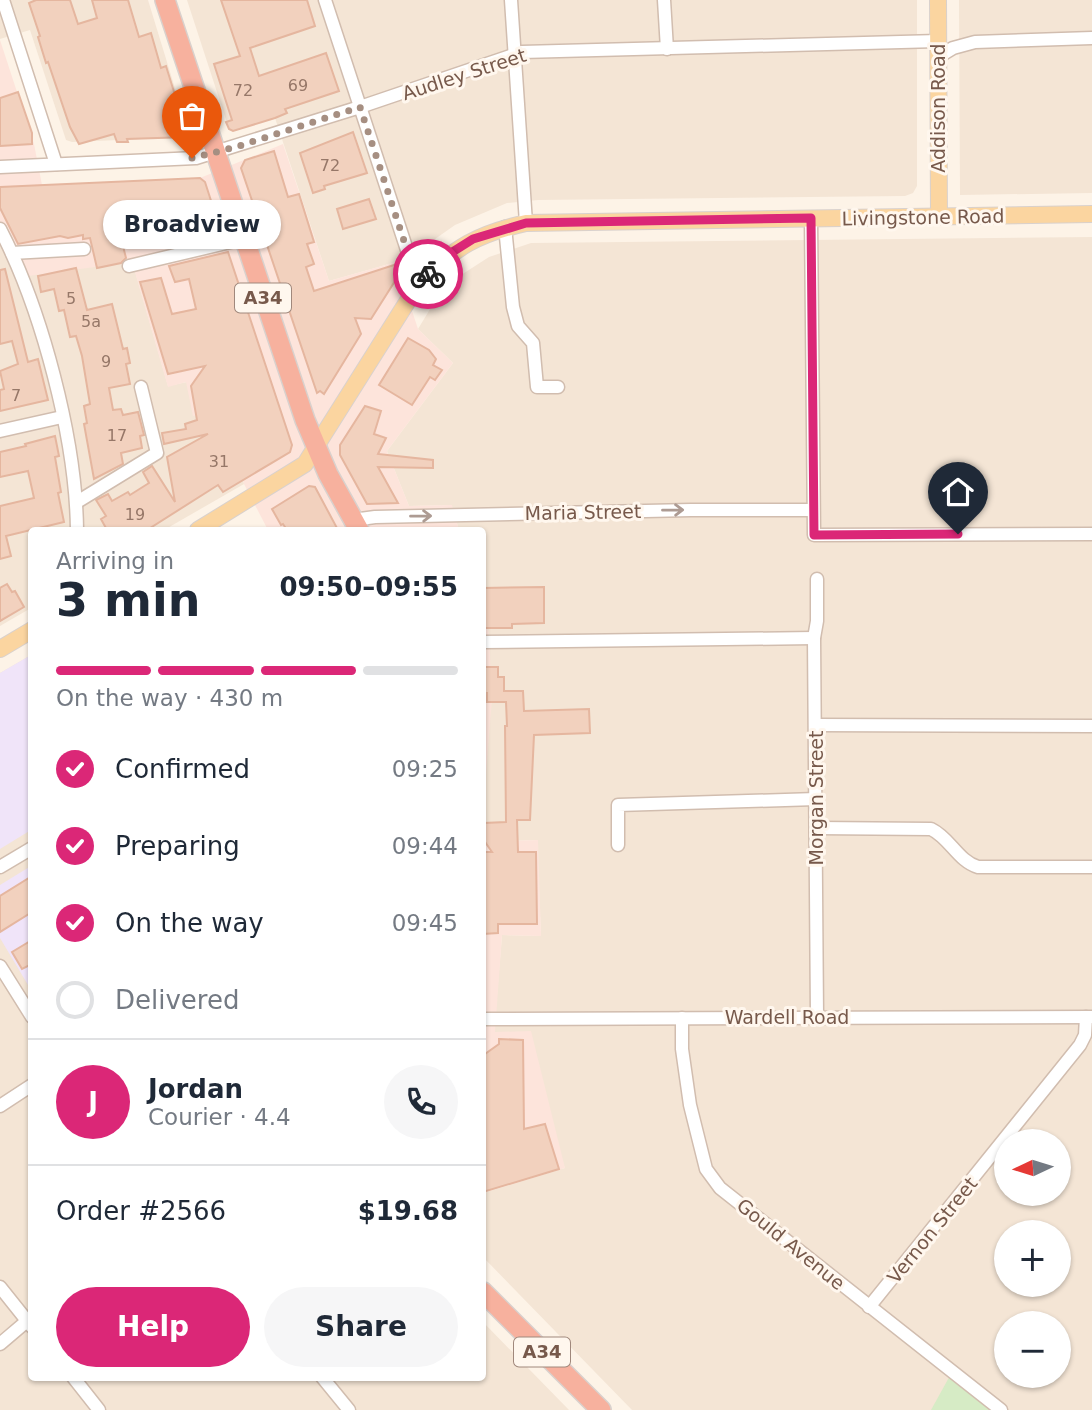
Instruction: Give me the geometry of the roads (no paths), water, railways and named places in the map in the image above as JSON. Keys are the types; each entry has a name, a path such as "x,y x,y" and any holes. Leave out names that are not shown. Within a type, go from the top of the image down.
{"highway":[{"name":"A34","path":"165,0 300,408 316,447 356,525"},
{"name":"A34","path":"486,1295 601,1410"}],"main road":[{"name":"Addison Road","path":"938,0 939,216"},
{"name":"Livingstone Road","path":"203,527 305,464 421,281 446,256 473,239 526,223 1092,214"},
{"path":"0,649 8,641 28,632"}],"street":[{"path":"3,0 56,164"},
{"path":"325,0 409,256 421,281"},
{"path":"511,0 526,223"},
{"path":"664,0 667,49"},
{"name":"Audley Street","path":"0,167 192,158 360,107 514,55 541,51 938,49 975,42 1092,38"},
{"path":"811,218 814,535 1092,534"},
{"path":"505,228 513,307 518,326 533,343 537,387 558,387"},
{"path":"0,229 42,336 62,417 77,502 77,527"},
{"path":"129,266 243,239"},
{"path":"7,249 84,249"},
{"path":"77,502 157,453 141,387"},
{"path":"0,431 62,417"},
{"name":"Maria Street","path":"356,525 375,517 814,510"},
{"name":"Morgan Street","path":"817,579 817,621 814,638 817,1017"},
{"path":"486,642 814,638"},
{"path":"816,725 1092,726"},
{"path":"618,845 618,805 816,799"},
{"path":"817,828 931,829 939,833 965,861 978,867 1092,867"},
{"path":"0,867 28,850"},
{"path":"0,965 28,1010"},
{"name":"Wardell Road","path":"486,1019 1089,1017"},
{"name":"Vernon Street","path":"869,1307 1080,1045 1089,1017"},
{"name":"Gould Avenue","path":"682,1018 682,1049 690,1105 702,1156 711,1178 720,1188 1001,1410"},
{"path":"0,1105 28,1088"},
{"path":"0,1287 28,1323"},
{"path":"0,1344 28,1325"},
{"path":"76,1381 99,1410"},
{"path":"326,1381 349,1410"}],"place":[{"name":"Broadview","path":"192,158"}]}
